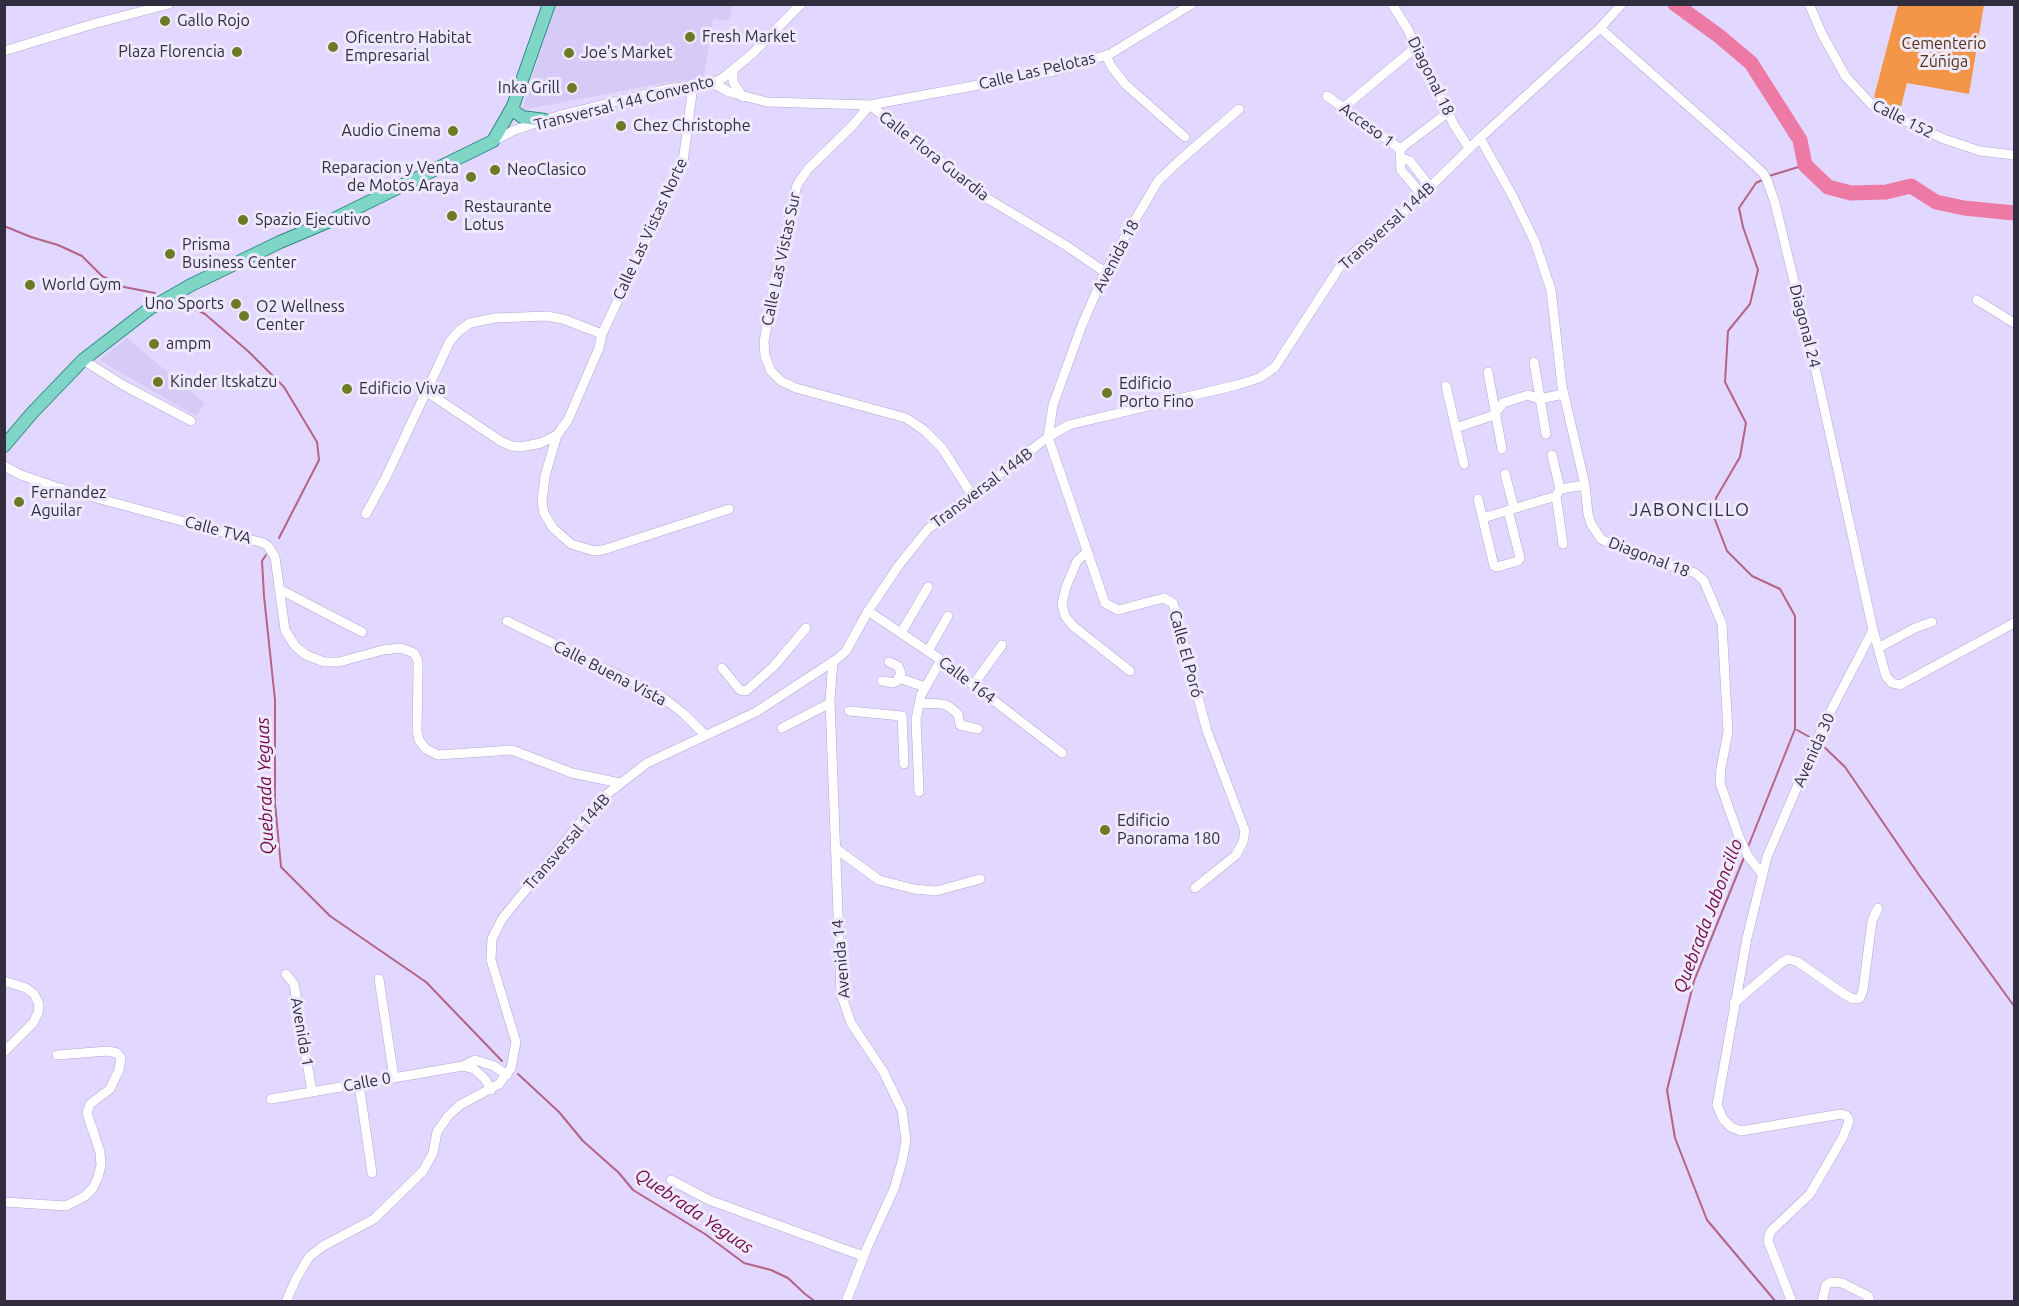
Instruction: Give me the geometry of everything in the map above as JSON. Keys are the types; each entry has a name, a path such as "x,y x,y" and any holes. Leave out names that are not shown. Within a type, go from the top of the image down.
{"main road":[{"path":"4,446 83,360 149,309 191,285 280,242 330,221 493,141 513,106 549,4"},
{"path":"513,106 514,111 522,117 545,120"}],"street":[{"path":"4,51 169,4"},
{"name":"Transversal 144 Convento","path":"493,141 515,130 545,120 651,93 713,83 733,70 801,4"},
{"name":"Calle Las Pelotas","path":"870,105 1054,71 1106,55 1192,4"},
{"name":"Diagonal 18","path":"1392,4 1407,28 1454,125 1469,148"},
{"name":"Transversal 144B","path":"507,1075 514,1060 516,1042 491,960 492,939 502,919 588,813 620,783 646,763 756,712 846,651 868,611 899,565 928,528 1048,437 1069,425 1158,408 1237,385 1259,378 1275,367 1341,265 1359,248 1382,235 1469,148 1600,28 1622,4"},
{"name":"Calle 152","path":"1812,7 1822,34 1845,77 1873,106 1944,139 1980,151 2014,155"},
{"name":"Diagonal 24","path":"1600,28 1747,158 1767,180 1775,203 1834,448 1873,630 1886,676 1892,683 1900,685 2014,623"},
{"path":"1343,108 1410,52"},
{"path":"1106,55 1125,84 1185,137"},
{"path":"733,70 733,82 743,96"},
{"name":"Calle Flora Guardia","path":"713,83 719,88 743,96 785,103 870,105 985,197 1105,272"},
{"name":"Calle Las Vistas Norte","path":"693,86 683,162 602,334 599,348 579,399 557,435 545,476 543,502 544,513 552,528 571,544 594,551 729,509"},
{"name":"Acceso 1","path":"1327,96 1401,153 1430,187"},
{"name":"Calle Las Vistas Sur","path":"870,105 808,169 797,185 775,278 764,342 765,356 771,371 781,381 796,388 891,413 906,418 924,430 942,448 972,495"},
{"name":"Avenida 18","path":"1048,437 1053,405 1082,325 1105,272 1158,182 1239,109"},
{"path":"1401,153 1442,117"},
{"name":"Diagonal 18","path":"1480,138 1535,242 1551,290 1564,394 1585,485 1591,524 1601,538 1625,552 1695,573 1704,580 1722,624 1728,732 1720,783 1729,812 1746,852 1762,874"},
{"name":"Acceso 1","path":"1401,153 1401,170 1422,195"},
{"path":"1977,300 2014,323"},
{"path":"366,514 386,477 450,341 470,323 495,318 548,316 563,319 602,334"},
{"path":"83,360 123,385 191,421"},
{"path":"1534,362 1546,434"},
{"path":"1488,372 1502,449"},
{"path":"1446,386 1464,464"},
{"path":"427,392 502,442 512,446 530,446 557,435"},
{"path":"1456,428 1494,415 1503,403 1528,395 1539,399 1564,394"},
{"name":"Calle El Poró","path":"1048,437 1105,603 1118,610 1164,598 1173,603 1207,732 1245,831 1243,843 1236,855 1195,888"},
{"path":"1552,455 1563,544"},
{"name":"Calle TVA","path":"4,466 21,475 56,487 268,546 275,557 285,630 295,646 306,655 324,662 339,662 383,650 401,648 414,653 418,661 417,730 419,740 426,749 438,755 512,750 572,773 620,783"},
{"path":"1478,499 1494,566 1518,561 1520,558 1505,474"},
{"path":"1483,518 1585,485"},
{"path":"1087,552 1077,561 1066,587 1062,604 1065,616 1073,626 1130,671"},
{"path":"901,633 928,587"},
{"path":"279,590 362,632"},
{"name":"Calle 164","path":"868,611 941,660 1062,753"},
{"path":"927,651 948,616"},
{"name":"Calle Buena Vista","path":"507,621 661,696 705,735"},
{"path":"1878,648 1915,628 1932,622"},
{"path":"722,668 740,690 746,691 774,666 806,628"},
{"name":"Avenida 30","path":"1792,1302 1768,1241 1769,1236 1771,1231 1810,1194 1849,1121 1847,1116 1841,1114 1741,1131 1731,1127 1723,1119 1717,1105 1734,1003 1762,874 1824,724 1873,630"},
{"path":"974,685 1002,645"},
{"path":"919,792 915,734 919,703 925,687 941,660"},
{"name":"Avenida 14","path":"833,661 830,703 841,994 851,1023 883,1071 902,1110 905,1125 904,1152 894,1189 863,1256 846,1302"},
{"path":"882,681 893,683 899,678 900,669 889,662"},
{"path":"899,678 925,687"},
{"path":"782,728 830,703"},
{"path":"919,703 942,704 958,714 960,725 978,729"},
{"path":"849,711 902,716 904,760 916,757"},
{"path":"835,848 879,880 914,889 936,891 980,879"},
{"path":"1734,1003 1788,959 1797,962 1844,994 1854,999 1860,998 1872,921 1878,908"},
{"name":"Avenida 1","path":"286,974 294,984 312,1092"},
{"path":"379,979 394,1078"},
{"path":"4,981 26,988 34,994 39,1004 33,1023 4,1052"},
{"path":"4,1202 66,1206 85,1196 99,1177 100,1152 87,1113 90,1104 110,1089 119,1070 121,1058 117,1053 108,1051 57,1055"},
{"name":"Calle 0","path":"271,1099 463,1066 475,1060 484,1062 507,1075"},
{"path":"463,1066 474,1070 485,1079 491,1090"},
{"path":"286,1302 309,1257 323,1246 374,1219 423,1171 433,1154 437,1132 448,1116 459,1106 491,1090 507,1075"},
{"path":"359,1084 372,1173"},
{"path":"671,1180 709,1200 863,1256"},
{"path":"1822,1302 1826,1285 1832,1282 1842,1283 1868,1296 1870,1302"}],"shaded area":[{"path":"555,5 732,5 729,21 713,19 703,81 668,82 522,110"},
{"name":"Kinder Itskatzu","path":"127,338 205,403 196,416 99,360"}],"green space":[{"name":"Cementerio Zúñiga","path":"1898,5 1984,5 1969,94 1907,83 1900,111 1874,97"}],"waterway":[{"path":"1675,4 1751,63 1800,140 1805,165 1828,187 1851,193 1886,192 1911,186 1936,202 1964,208 2014,213"},
{"name":"Quebrada Jaboncillo","path":"1769,176 1805,165"},
{"name":"Quebrada Jaboncillo","path":"1748,847 1795,729 1795,616 1780,589 1752,576 1727,551 1714,517 1716,498 1740,457 1746,423 1725,382 1728,331 1750,304 1758,270 1739,208 1756,183 1764,179"},
{"name":"Quebrada Yeguas","path":"4,226 82,256 102,276 124,287 155,293"},
{"name":"Quebrada Yeguas","path":"178,300 205,314 249,352 284,387 317,442 319,460 279,538"},
{"name":"Quebrada Yeguas","path":"266,555 262,561 275,700 275,803 281,867 330,916 426,982 502,1061"},
{"name":"Quebrada Jaboncillo","path":"1797,730 1815,740"},
{"name":"Quebrada Jaboncillo","path":"1820,743 1845,767 1919,875 2014,1006"},
{"name":"Quebrada Jaboncillo","path":"1745,855 1694,981 1667,1090 1675,1138 1707,1220 1776,1302"},
{"name":"Quebrada Yeguas","path":"518,1074 559,1112 583,1141 619,1173 633,1190 705,1234 744,1263 771,1270 788,1278 816,1302"}],"place":[{"name":"Gallo Rojo","path":"165,21"},
{"name":"Fresh Market","path":"690,37"},
{"name":"Oficentro Habitat Empresarial","path":"333,47"},
{"name":"Plaza Florencia","path":"237,52"},
{"name":"Joe's Market","path":"569,53"},
{"name":"Inka Grill","path":"572,88"},
{"name":"Chez Christophe","path":"621,126"},
{"name":"Audio Cinema","path":"453,131"},
{"name":"NeoClasico","path":"495,170"},
{"name":"Reparacion y Venta de Motos Araya","path":"471,177"},
{"name":"Restaurante Lotus","path":"452,216"},
{"name":"Spazio Ejecutivo","path":"243,220"},
{"name":"Prisma Business Center","path":"170,254"},
{"name":"World Gym","path":"30,285"},
{"name":"Uno Sports","path":"236,304"},
{"name":"O2 Wellness Center","path":"244,316"},
{"name":"ampm","path":"154,344"},
{"name":"Kinder Itskatzu","path":"158,382"},
{"name":"Edificio Viva","path":"347,389"},
{"name":"Edificio Porto Fino","path":"1107,393"},
{"name":"Fernandez Aguilar","path":"19,502"},
{"name":"Edificio Panorama 180","path":"1105,830"}],"district":[{"name":"JABONCILLO","path":"1690,510"}]}
